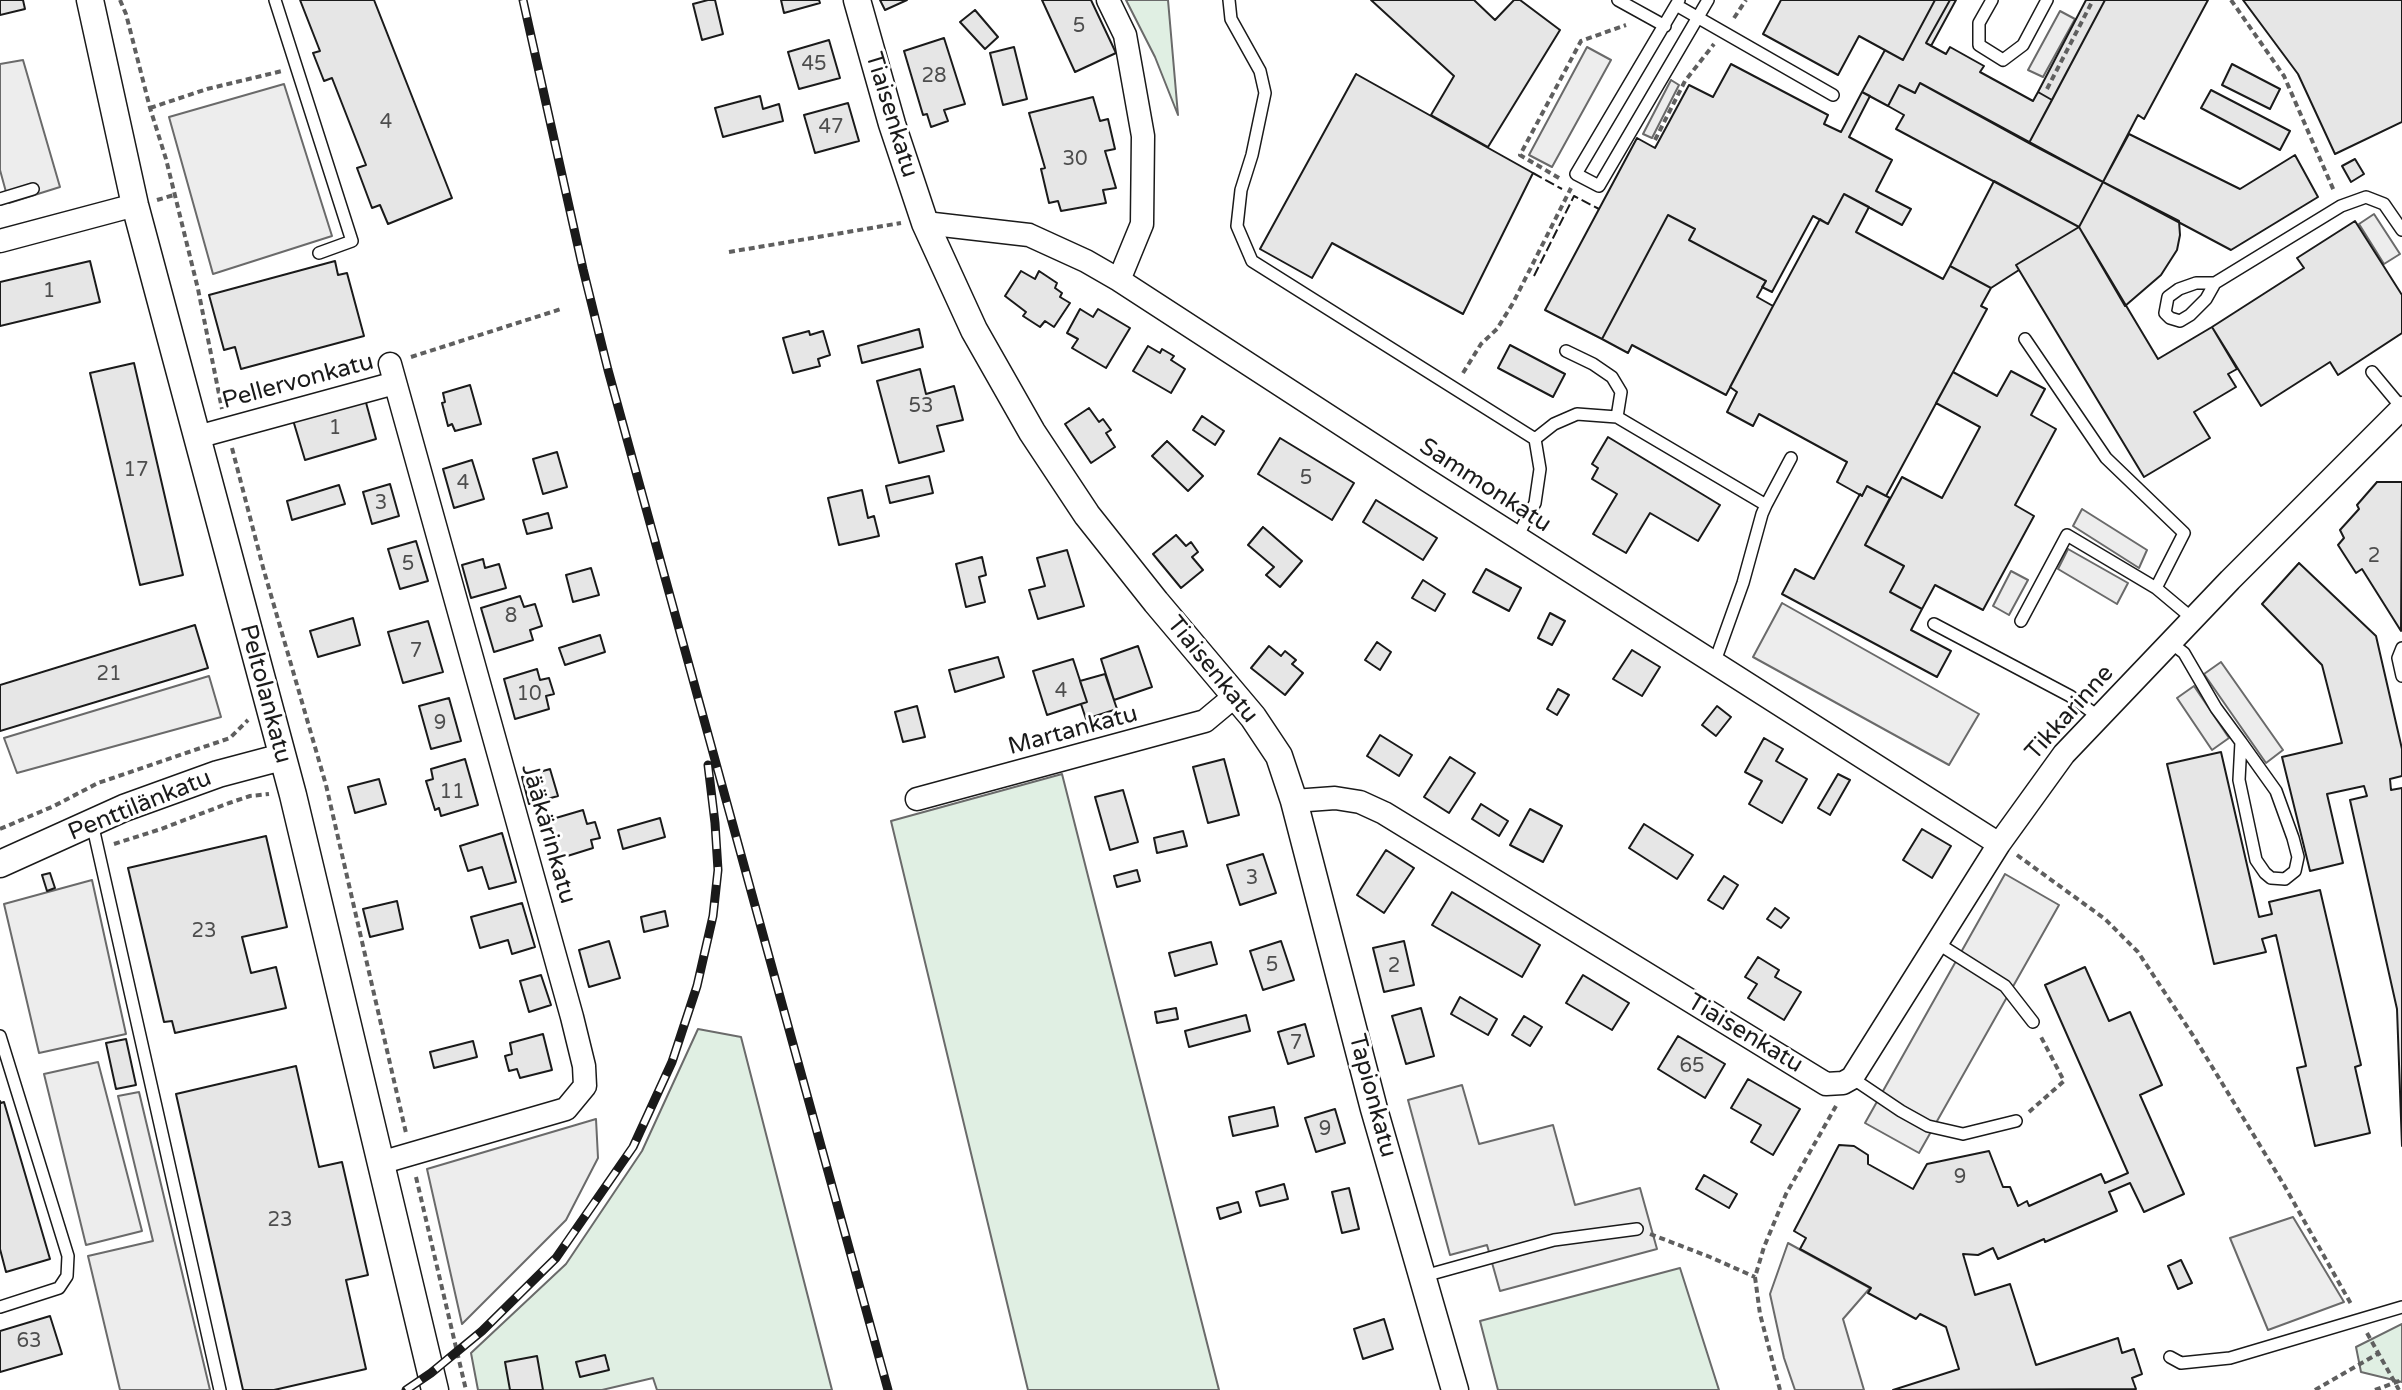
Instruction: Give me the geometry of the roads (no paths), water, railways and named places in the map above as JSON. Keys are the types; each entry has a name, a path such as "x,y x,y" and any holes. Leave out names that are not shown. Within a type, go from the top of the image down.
{"street":[{"name":"Peltolankatu","path":"90,0 135,205 282,757 435,1390"},
{"name":"Tiaisenkatu","path":"857,0 892,124 915,223 1040,444 1087,515 1253,717 1279,756 1294,801 1335,798 1360,802 1384,813 1826,1084 1857,1081"},
{"path":"1108,0 1125,35 1143,136 1142,224 1119,280"},
{"path":"0,241 135,205"},
{"name":"Sammonkatu","path":"915,223 1029,235 1086,261 2005,848"},
{"name":"Pellervonkatu","path":"197,437 392,374"},
{"name":"Jääkärinkatu","path":"380,1163 566,1109 585,1086 584,1066 572,1017 392,374"},
{"name":"Tikkarinne","path":"1857,1081 1936,946 2005,848 2064,754 2170,642 2402,408"},
{"name":"Martankatu","path":"917,799 1205,721 1235,696"},
{"name":"Penttilänkatu","path":"0,864 124,808 218,774 282,757"},
{"name":"Tapionkatu","path":"1294,801 1374,1109 1455,1390"}],"lane":[{"path":"275,0 352,241 319,253"},
{"path":"1229,0 1231,19 1260,71 1265,93 1241,190 1237,226 1252,261 1535,439 1540,469 1535,503 1517,537"},
{"path":"1618,0 1665,26"},
{"path":"1708,0 1697,19 1599,186 1576,174 1678,2 1697,19 1833,95"},
{"path":"1992,0 1979,23 1979,45 2003,60 2023,45 2047,0"},
{"path":"0,199 33,189"},
{"path":"2215,283 2341,206 2366,197 2384,204 2402,230"},
{"path":"2025,339 2106,458 2184,533 2156,588"},
{"path":"1566,351 1612,377 1621,392 1617,417"},
{"path":"2372,372 2402,408"},
{"path":"1535,439 1554,424 1577,414 1617,417 1766,505"},
{"path":"1714,664 1743,583 1762,514 1791,458"},
{"path":"2021,621 2067,535 2156,588 2193,619"},
{"path":"1934,624 2070,696 2099,717"},
{"path":"2170,642 2184,653 2216,708 2241,742 2276,791 2298,857 2295,871 2285,879 2271,878 2256,860 2239,780 2241,742"},
{"path":"2402,648 2398,658 2402,676"},
{"path":"92,823 220,1390"},
{"path":"1936,946 1945,948 2005,986 2033,1022"},
{"path":"0,1036 68,1256 67,1276 59,1288 0,1307"},
{"path":"1857,1081 1928,1126 1963,1134 2016,1121"},
{"path":"1424,1276 1554,1240 1637,1229"},
{"path":"2170,1357 2181,1363 2230,1358 2402,1307"}],"railway":[{"path":"523,0 608,370 888,1390"},
{"path":"406,1390 482,1331 556,1258 633,1147 672,1062 697,986 713,916 718,870 708,765"}]}
